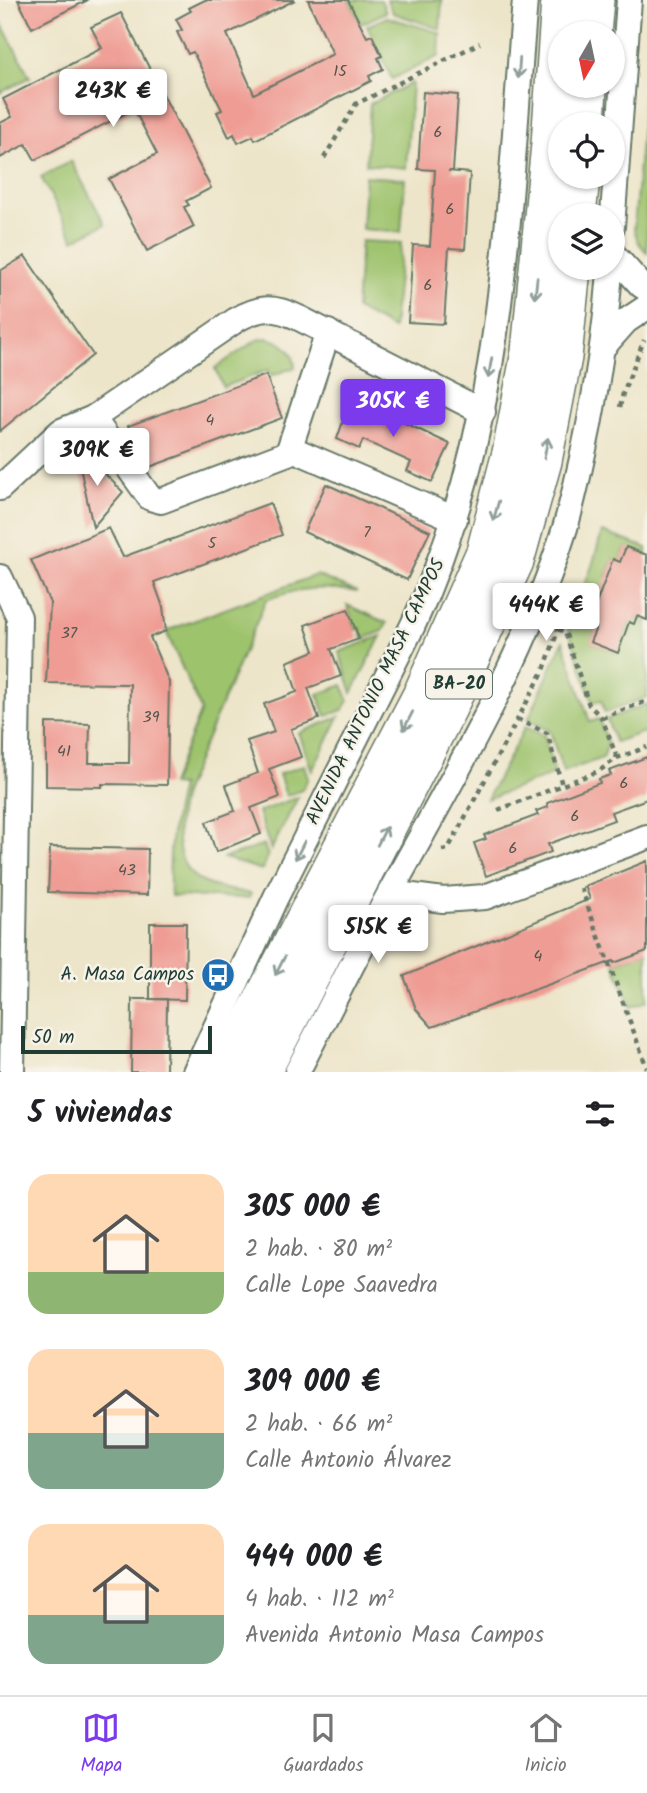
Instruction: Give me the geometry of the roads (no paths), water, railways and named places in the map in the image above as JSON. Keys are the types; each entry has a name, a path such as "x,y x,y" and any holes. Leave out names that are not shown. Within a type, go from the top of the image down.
{"highway":[{"name":"AVENIDA ANTONIO MASA CAMPOS","path":"225,1072 421,696 485,552 511,453 530,352 550,144 560,0"},
{"path":"593,21 594,0"},
{"name":"BA-20","path":"262,1072 448,708 515,561 543,461 563,357 571,280"}],"street":[{"name":"AVENIDA ANTONIO MASA CAMPOS","path":"194,1072 276,897 413,625 455,519 483,412 506,252 525,0"},
{"path":"614,203 629,0"},
{"path":"625,267 647,289"},
{"path":"297,1072 390,892 492,707 542,593 565,526 583,454 603,347 609,280"},
{"path":"603,347 626,321 647,307"},
{"path":"0,488 61,431 93,418 251,311 283,311 483,412"},
{"path":"93,418 150,498 162,501 283,455 290,448 328,332"},
{"path":"290,448 455,519"},
{"path":"0,577 19,617 8,794 12,1072"},
{"path":"390,892 443,900 485,897 647,837"}],"place":[{"name":"A. Masa Campos","path":"218,975"}]}
